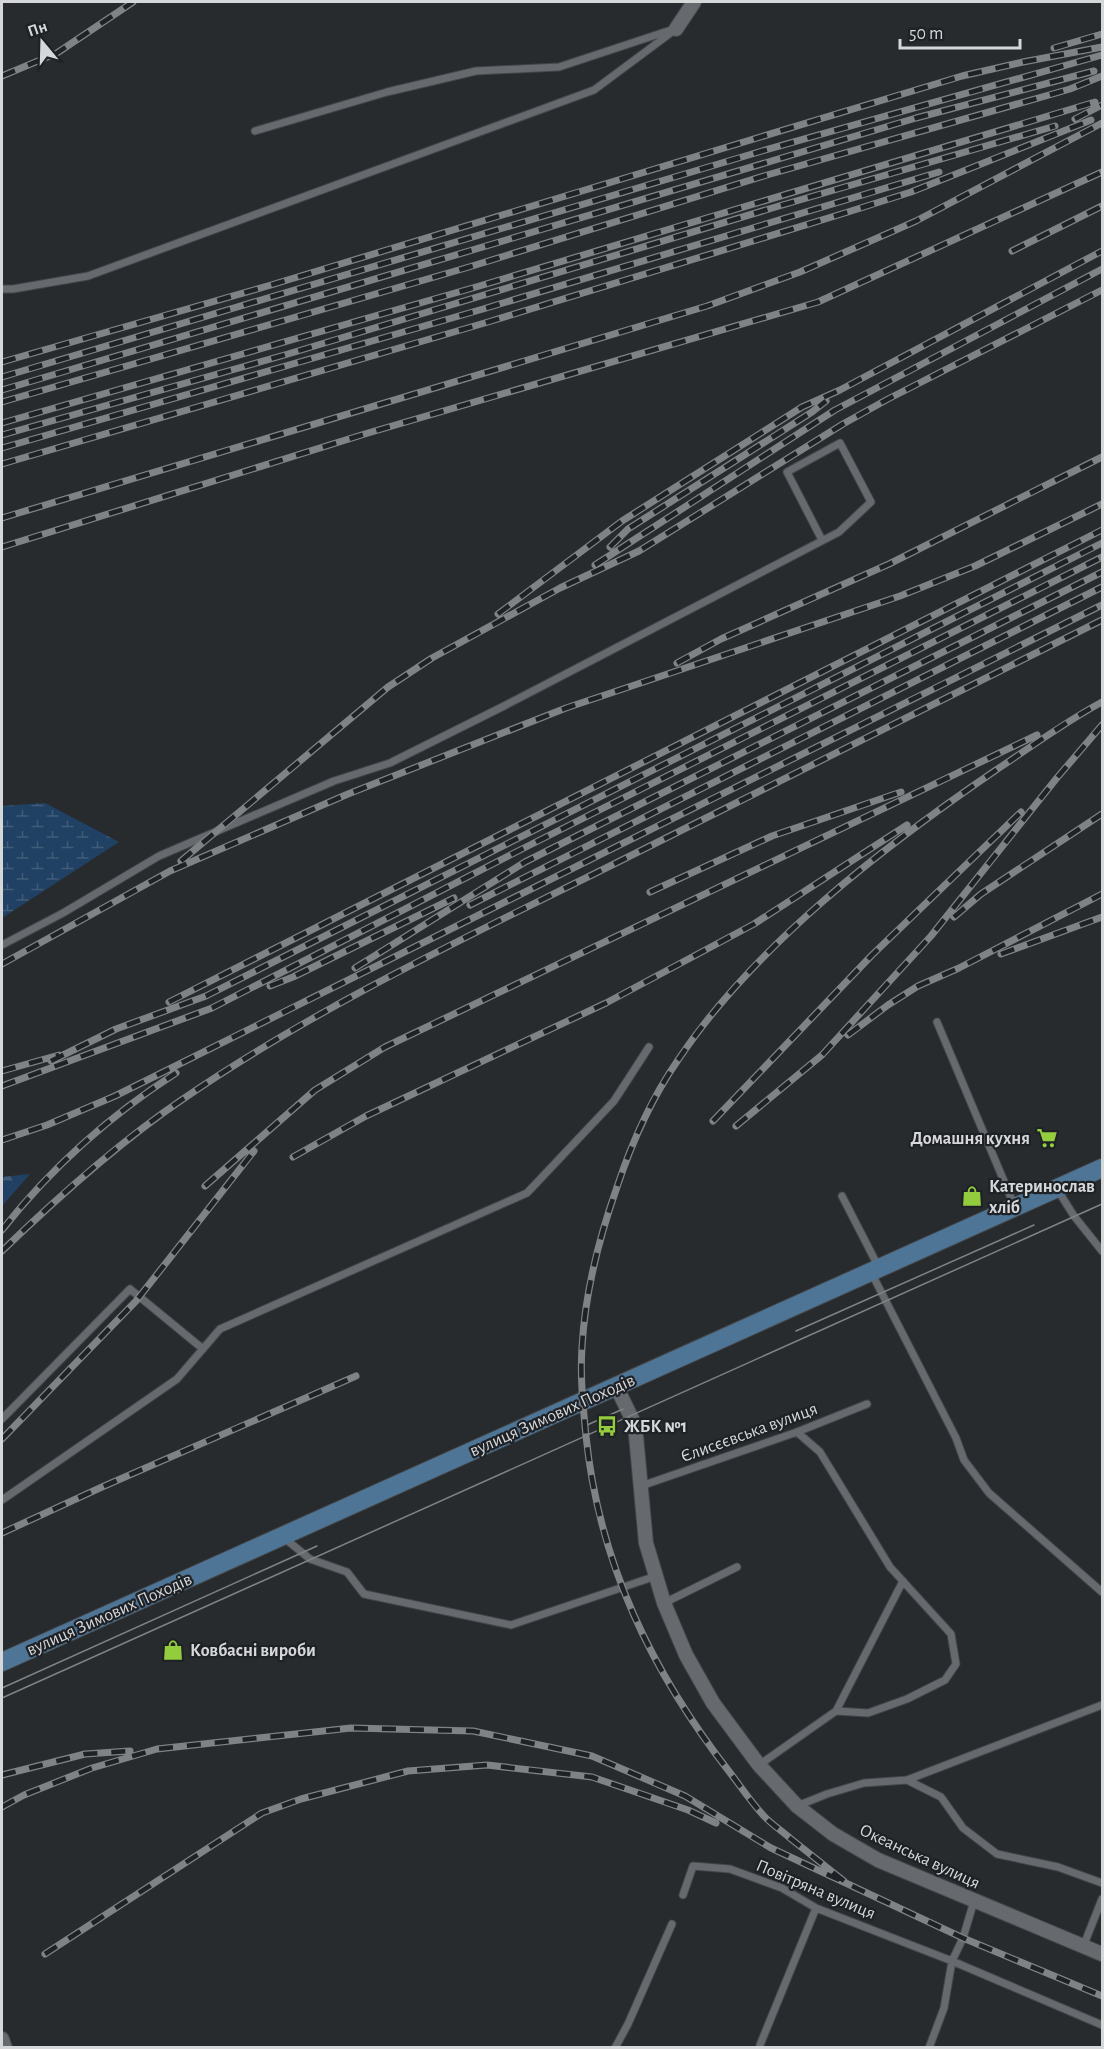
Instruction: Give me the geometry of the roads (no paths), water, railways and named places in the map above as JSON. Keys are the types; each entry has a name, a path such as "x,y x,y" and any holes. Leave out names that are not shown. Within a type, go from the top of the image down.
{"main road":[{"name":"вулиця Зимових Походів","path":"2,1662 1102,1168"}],"street":[{"path":"676,28 694,2"},
{"name":"Океанська вулиця","path":"616,1386 635,1425 646,1543 664,1603 686,1655 713,1703 759,1765 797,1806 833,1834 878,1860 1102,1954"},
{"path":"2,2040 5,2048"}],"lane":[{"path":"255,131 387,92 476,71 559,67 676,28"},
{"path":"2,289 88,276 594,90 676,28"},
{"path":"2,945 63,913 159,856 334,781 390,763 839,532 871,502 840,443 787,472 822,540"},
{"path":"937,1022 947,1050 1005,1179 1015,1208"},
{"path":"2,1500 177,1379 220,1329 527,1193 614,1101 649,1047"},
{"path":"1057,1189 1074,1216 1102,1251"},
{"path":"842,1196 956,1438 964,1460 989,1493 1102,1592"},
{"path":"2,1419 130,1289 203,1348"},
{"name":"Єлисєєвська вулиця","path":"640,1486 797,1432 867,1404"},
{"path":"797,1432 820,1452 890,1567 951,1634 956,1664 945,1680 907,1699 868,1713 836,1711"},
{"path":"282,1536 310,1559 347,1572 364,1594 511,1625 656,1576"},
{"path":"664,1603 737,1567"},
{"path":"759,1765 836,1711 903,1581"},
{"path":"797,1806 864,1783 907,1780 1102,1705"},
{"path":"907,1780 941,1797 963,1828 997,1854 1058,1867 1102,1883"},
{"name":"Повітряна вулиця","path":"683,1895 693,1866 730,1869 782,1888 816,1908 952,1961 1102,2025"},
{"path":"1083,1947 1102,1899"},
{"path":"929,2048 944,2008 952,1961 963,1938 974,1901"},
{"path":"759,2046 816,1908"},
{"path":"615,2048 672,1924"}],"tram line":[{"path":"2,1698 1102,1204"},
{"path":"796,1331 1034,1225"},
{"path":"585,1426 623,1409"},
{"path":"2,1688 317,1546"}],"railway":[{"path":"2,76 57,53 133,2"},
{"path":"1054,48 1102,34"},
{"path":"2,362 271,285 962,76 1102,47"},
{"path":"2,377 762,151 1102,55"},
{"path":"2,390 916,118 1094,71"},
{"path":"2,402 469,267 767,175 1070,89 1102,76"},
{"path":"2,423 476,287 1095,102"},
{"path":"1075,119 1102,105"},
{"path":"2,464 488,322 848,212 911,192 1091,120"},
{"path":"2,518 707,306 800,272 916,221 1102,123"},
{"path":"2,435 288,354 779,206 1055,126"},
{"path":"2,448 483,309 939,172"},
{"path":"2,547 368,433 818,302 1102,172"},
{"path":"1012,251 1102,206"},
{"path":"498,614 622,521 802,407 840,390 1102,251"},
{"path":"595,565 835,410 1102,269"},
{"path":"181,861 388,687 432,658 560,588 639,551 843,424 888,399 1102,290"},
{"path":"610,547 628,529 826,401"},
{"path":"677,663 721,639 889,564 1102,457"},
{"path":"2,964 170,871 348,794 566,708 900,596 975,566 1102,504"},
{"path":"169,1002 1102,530"},
{"path":"51,1061 116,1029 206,996 1102,543"},
{"path":"2,1086 212,1008 1102,557"},
{"path":"355,968 525,862 1102,572"},
{"path":"470,905 1102,587"},
{"path":"2,1140 47,1125 115,1096 1102,605"},
{"path":"2,1251 67,1191 135,1134 183,1099 286,1034 447,947 1102,620"},
{"path":"844,1881 769,1821 750,1800 677,1696 634,1615 603,1528 586,1436 581,1358 586,1306 594,1266 604,1226 623,1170 651,1105 678,1060 709,1018 744,977 823,901 909,832 1061,726 1102,702"},
{"path":"736,1126 822,1055 931,936 1102,725"},
{"path":"205,1186 315,1090 385,1047 1037,735"},
{"path":"650,892 772,836 901,792"},
{"path":"713,1121 872,955 1021,812"},
{"path":"954,917 981,894 1102,814"},
{"path":"293,1157 366,1116 606,1003 754,924 907,825"},
{"path":"848,1035 918,986 959,968 1102,894"},
{"path":"270,986 293,977 454,898"},
{"path":"1001,954 1102,917"},
{"path":"2,1071 59,1055"},
{"path":"2,1230 40,1185 82,1144 127,1107 176,1073"},
{"path":"2,1439 136,1301 254,1151"},
{"path":"2,1533 356,1376"},
{"path":"2,1807 24,1795 92,1768 157,1749 351,1728 473,1731 592,1756 685,1796 771,1848 963,1938 1102,1996"},
{"path":"2,1775 85,1754 130,1751"},
{"path":"45,1954 262,1813 301,1799 408,1771 487,1765 592,1777 688,1810 716,1823"}],"place":[{"name":"Домашня кухня","path":"1047,1138"},
{"name":"Катеринослав хліб","path":"972,1196"},
{"name":"ЖБК №1","path":"607,1426"},
{"name":"Ковбасні вироби","path":"173,1650"}]}
